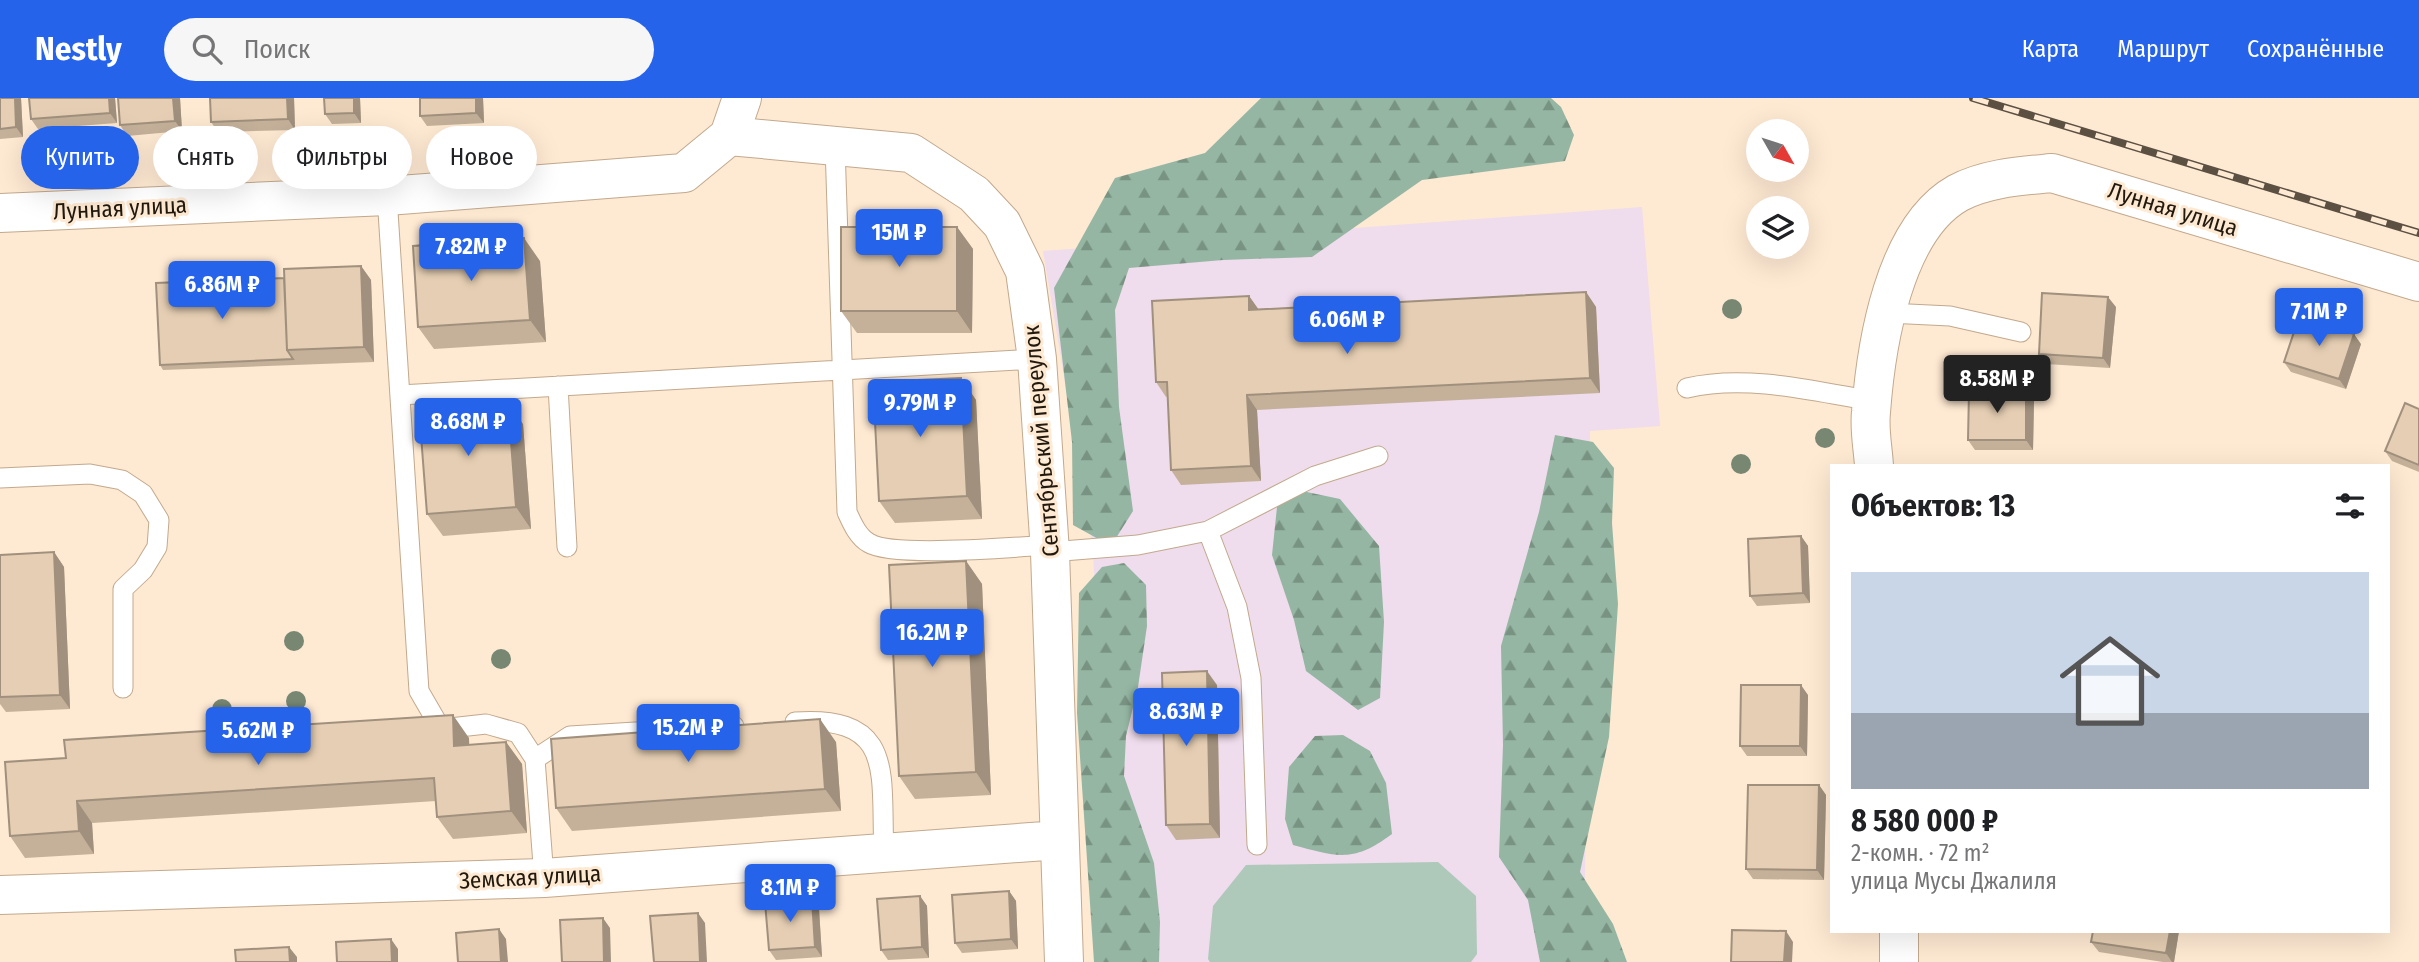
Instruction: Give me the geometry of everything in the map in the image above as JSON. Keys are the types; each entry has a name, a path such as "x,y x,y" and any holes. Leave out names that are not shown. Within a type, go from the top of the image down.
{"street":[{"path":"729,136 741,98"},
{"name":"Сентябрьский переулок","path":"729,136 911,153 974,194 1002,224 1025,271 1037,359 1050,549 1064,962"},
{"name":"Лунная улица","path":"0,213 387,196 684,173 729,136"},
{"name":"Лунная улица","path":"1888,313 1897,274 1930,213 1959,192 2002,178 2052,173 2419,282"},
{"path":"1874,464 1870,414 1888,313"},
{"name":"Земская улица","path":"0,895 544,878 1059,840"},
{"path":"1899,933 1899,962"}],"lane":[{"path":"835,146 840,369 847,512 855,529 869,543 888,549 939,550 1138,545 1208,531 1315,476 1378,456"},
{"path":"387,196 419,691 441,729 486,723 518,733 535,759 544,878"},
{"path":"1888,313 1950,316 2021,332"},
{"path":"400,395 1037,359"},
{"path":"1687,388 1703,384 1772,386 1872,401"},
{"path":"558,386 568,547"},
{"path":"0,478 89,474 122,480 143,494 159,520 157,547 144,570 123,589 123,688"},
{"path":"1208,531 1237,607 1251,678 1256,845"},
{"path":"535,759 570,736 827,720 864,734 875,747 879,766 884,853"}],"shaded area":[{"path":"1642,207 1660,426 1590,431 1584,962 1109,962 1093,549 1043,251"}],"green space":[{"path":"1261,98 1551,98 1561,107 1574,135 1565,161 1422,180 1312,257 1223,260 1129,268 1115,310 1119,407 1133,511 1111,546 1073,525 1072,442 1054,288 1115,178 1205,153"},
{"path":"1555,435 1593,442 1614,468 1612,523 1618,604 1609,737 1580,872 1613,924 1627,962 1540,962 1528,900 1499,857 1503,745 1501,646 1539,512"},
{"path":"1302,491 1340,499 1379,546 1384,622 1380,698 1358,710 1306,671 1294,620 1272,555 1277,507"},
{"path":"1124,563 1146,585 1147,626 1138,687 1126,736 1124,776 1154,863 1160,922 1159,962 1094,962 1077,713 1079,593 1102,567"},
{"path":"1343,735 1370,751 1386,783 1392,834 1366,850 1345,855 1293,845 1285,819 1289,767 1315,736"},
{"path":"1438,862 1476,896 1477,954 1471,962 1210,962 1208,959 1213,906 1246,865"}],"building":[{"path":"0,98 15,98 16,127 0,129"},
{"path":"29,98 109,98 110,113 31,119"},
{"path":"118,98 173,98 175,121 120,125"},
{"path":"210,98 287,98 288,119 211,122"},
{"path":"324,98 354,98 354,113 325,114"},
{"path":"420,98 476,98 476,113 420,116"},
{"path":"841,227 957,227 957,311 841,311"},
{"path":"524,238 530,320 418,327 413,246"},
{"path":"361,266 364,347 287,350 284,269"},
{"path":"284,278 287,350 293,359 160,365 156,283"},
{"path":"1586,292 1590,378 1247,395 1251,466 1171,470 1167,382 1156,382 1152,301 1249,296 1249,310"},
{"path":"2042,293 2108,297 2103,358 2039,354"},
{"path":"2299,317 2354,334 2339,379 2284,362"},
{"path":"961,378 967,496 879,501 873,382"},
{"path":"2026,390 2026,440 1968,440 1969,391"},
{"path":"508,402 516,507 427,514 419,409"},
{"path":"2405,403 2419,409 2419,465 2385,451"},
{"path":"1801,536 1803,593 1750,596 1748,539"},
{"path":"54,552 60,695 0,697 0,555"},
{"path":"966,561 976,772 899,776 889,565"},
{"path":"1207,671 1210,824 1166,825 1162,673"},
{"path":"1741,685 1801,685 1800,746 1740,746"},
{"path":"453,715 454,746 506,742 511,811 437,817 434,778 77,801 79,831 10,836 5,762 66,758 64,740"},
{"path":"820,719 825,789 556,808 551,739"},
{"path":"1748,785 1819,785 1817,870 1746,869"},
{"path":"1009,891 1011,939 955,943 952,895"},
{"path":"920,896 922,947 881,950 877,899"},
{"path":"812,899 815,947 769,950 765,902"},
{"path":"698,913 700,962 654,962 650,916"},
{"path":"603,918 604,962 562,962 560,920"},
{"path":"499,929 501,962 458,962 456,933"},
{"path":"1732,930 1786,931 1784,962 1731,962"},
{"path":"2093,933 2170,933 2166,953 2091,942"},
{"path":"391,939 392,962 337,962 336,942"},
{"path":"289,947 290,962 236,962 235,950"}],"railway":[{"path":"1973,98 2419,233"}]}
